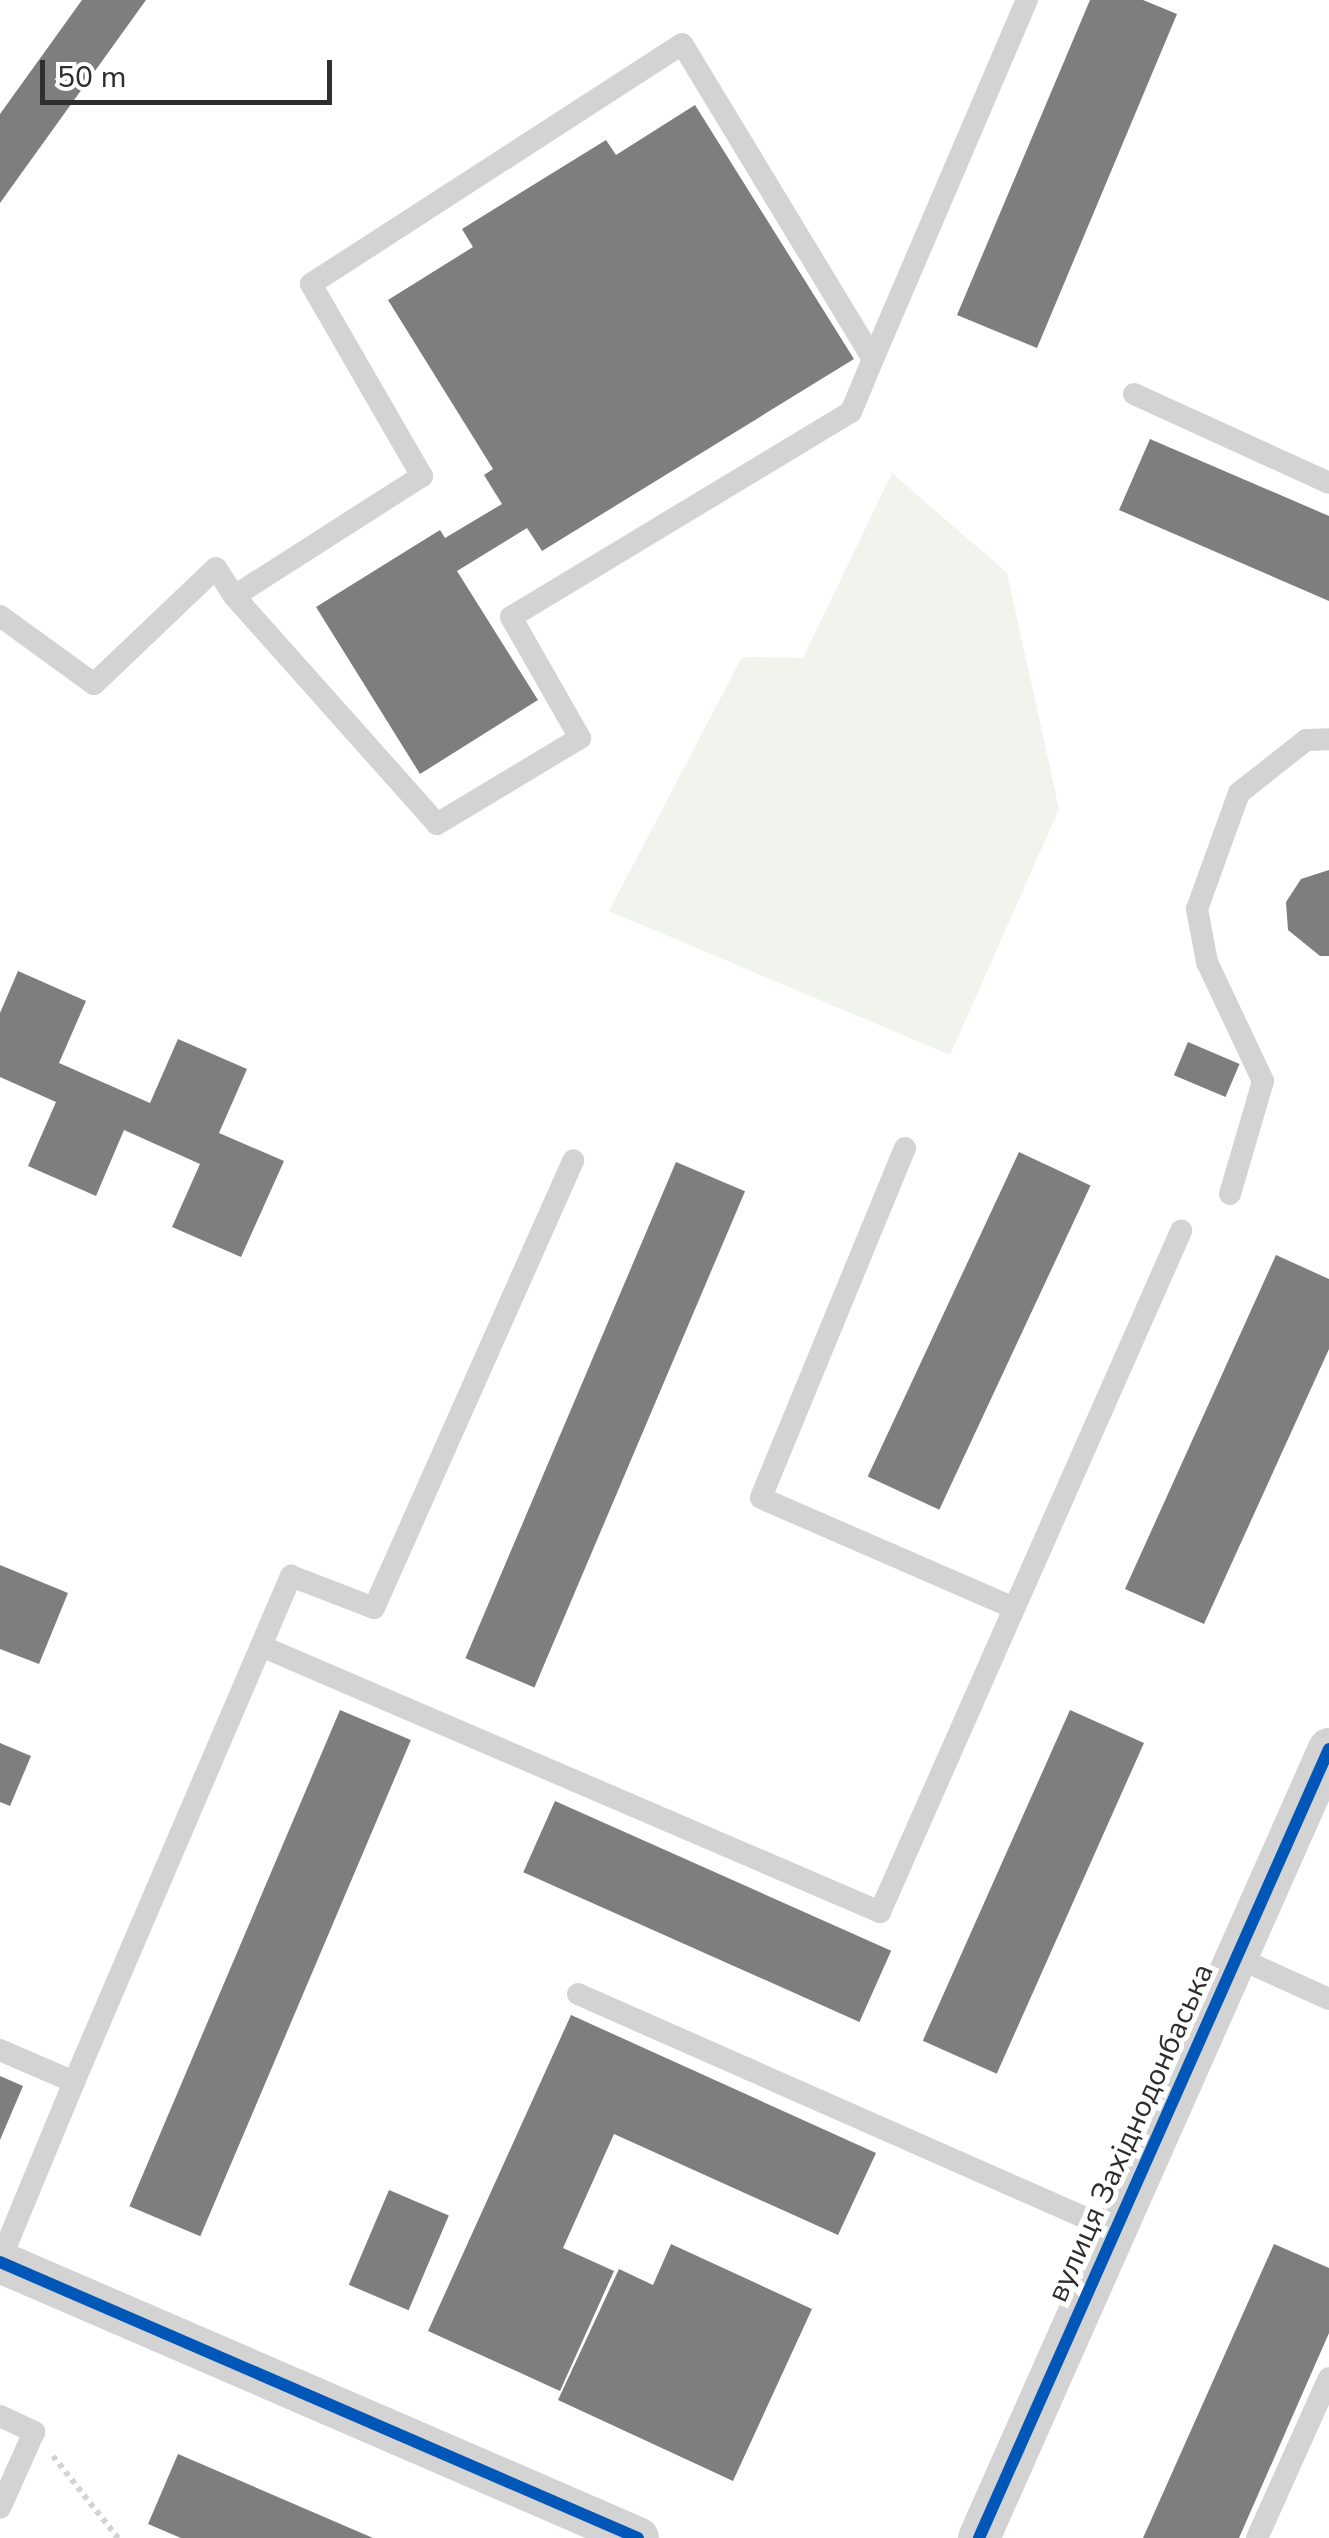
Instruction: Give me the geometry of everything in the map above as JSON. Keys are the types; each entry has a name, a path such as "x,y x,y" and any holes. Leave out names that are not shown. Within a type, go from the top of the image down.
{"street":[{"name":"вулиця Західнодонбаська","path":"979,2538 1329,1749"},
{"path":"0,2262 638,2538"}],"lane":[{"path":"0,616 94,684 216,568 234,596 437,824 580,738 510,617 852,412 1026,0"},
{"path":"234,596 422,476 311,284 682,44 873,359"},
{"path":"1134,394 1329,483"},
{"path":"1230,1194 1263,1081 1207,962 1197,909 1240,792 1306,740 1329,739"},
{"path":"904,1148 761,1498 1014,1608"},
{"path":"0,2262 290,1576 374,1608 573,1160"},
{"path":"261,1646 880,1912 1181,1231"},
{"path":"1236,1957 1329,1998"},
{"path":"578,1994 1114,2231"},
{"path":"0,2050 74,2082"},
{"path":"1258,2538 1329,2378"},
{"path":"0,2416 34,2432 0,2508"}],"path":[{"path":"34,2432 118,2538"}],"shaded area":[{"path":"892,473 1007,573 1059,809 950,1055 609,911 742,657 803,658"}],"building":[{"path":"82,0 146,0 0,203 0,114"},
{"path":"1090,0 1143,0 1177,14 1037,348 957,315"},
{"path":"695,105 854,359 542,551 527,528 457,571 538,700 420,774 316,607 440,530 445,538 502,504 484,475 493,469 388,300 473,247 462,229 606,140 616,155"},
{"path":"1150,439 1329,516 1329,601 1119,510"},
{"path":"1329,870 1329,956 1320,956 1288,930 1286,902 1301,879"},
{"path":"18,971 86,1001 59,1063 150,1103 178,1039 247,1069 219,1133 284,1161 241,1257 172,1227 200,1164 124,1130 96,1196 28,1166 56,1102 0,1077 0,1013"},
{"path":"1188,1042 1240,1064 1225,1097 1174,1075"},
{"path":"1019,1152 1091,1185 939,1510 868,1476"},
{"path":"676,1162 745,1191 534,1687 465,1658"},
{"path":"1276,1255 1329,1279 1329,1349 1204,1624 1125,1589"},
{"path":"0,1565 68,1593 39,1664 0,1649"},
{"path":"340,1710 411,1740 200,2236 129,2206"},
{"path":"1070,1710 1144,1743 997,2074 923,2041"},
{"path":"0,1743 31,1756 10,1806 0,1802"},
{"path":"555,1801 891,1951 859,2022 523,1872"},
{"path":"571,2015 876,2153 838,2235 614,2134 563,2248 614,2271 560,2391 428,2331"},
{"path":"0,2076 23,2086 0,2140"},
{"path":"389,2190 449,2215 409,2310 349,2285"},
{"path":"671,2244 812,2309 733,2481 558,2400 619,2269 653,2285"},
{"path":"1274,2244 1329,2268 1329,2333 1239,2538 1143,2538"},
{"path":"178,2454 373,2538 181,2538 148,2524"}],"cycle path":[{"path":"979,2538 1329,1749"},
{"path":"0,2262 638,2538"}]}
